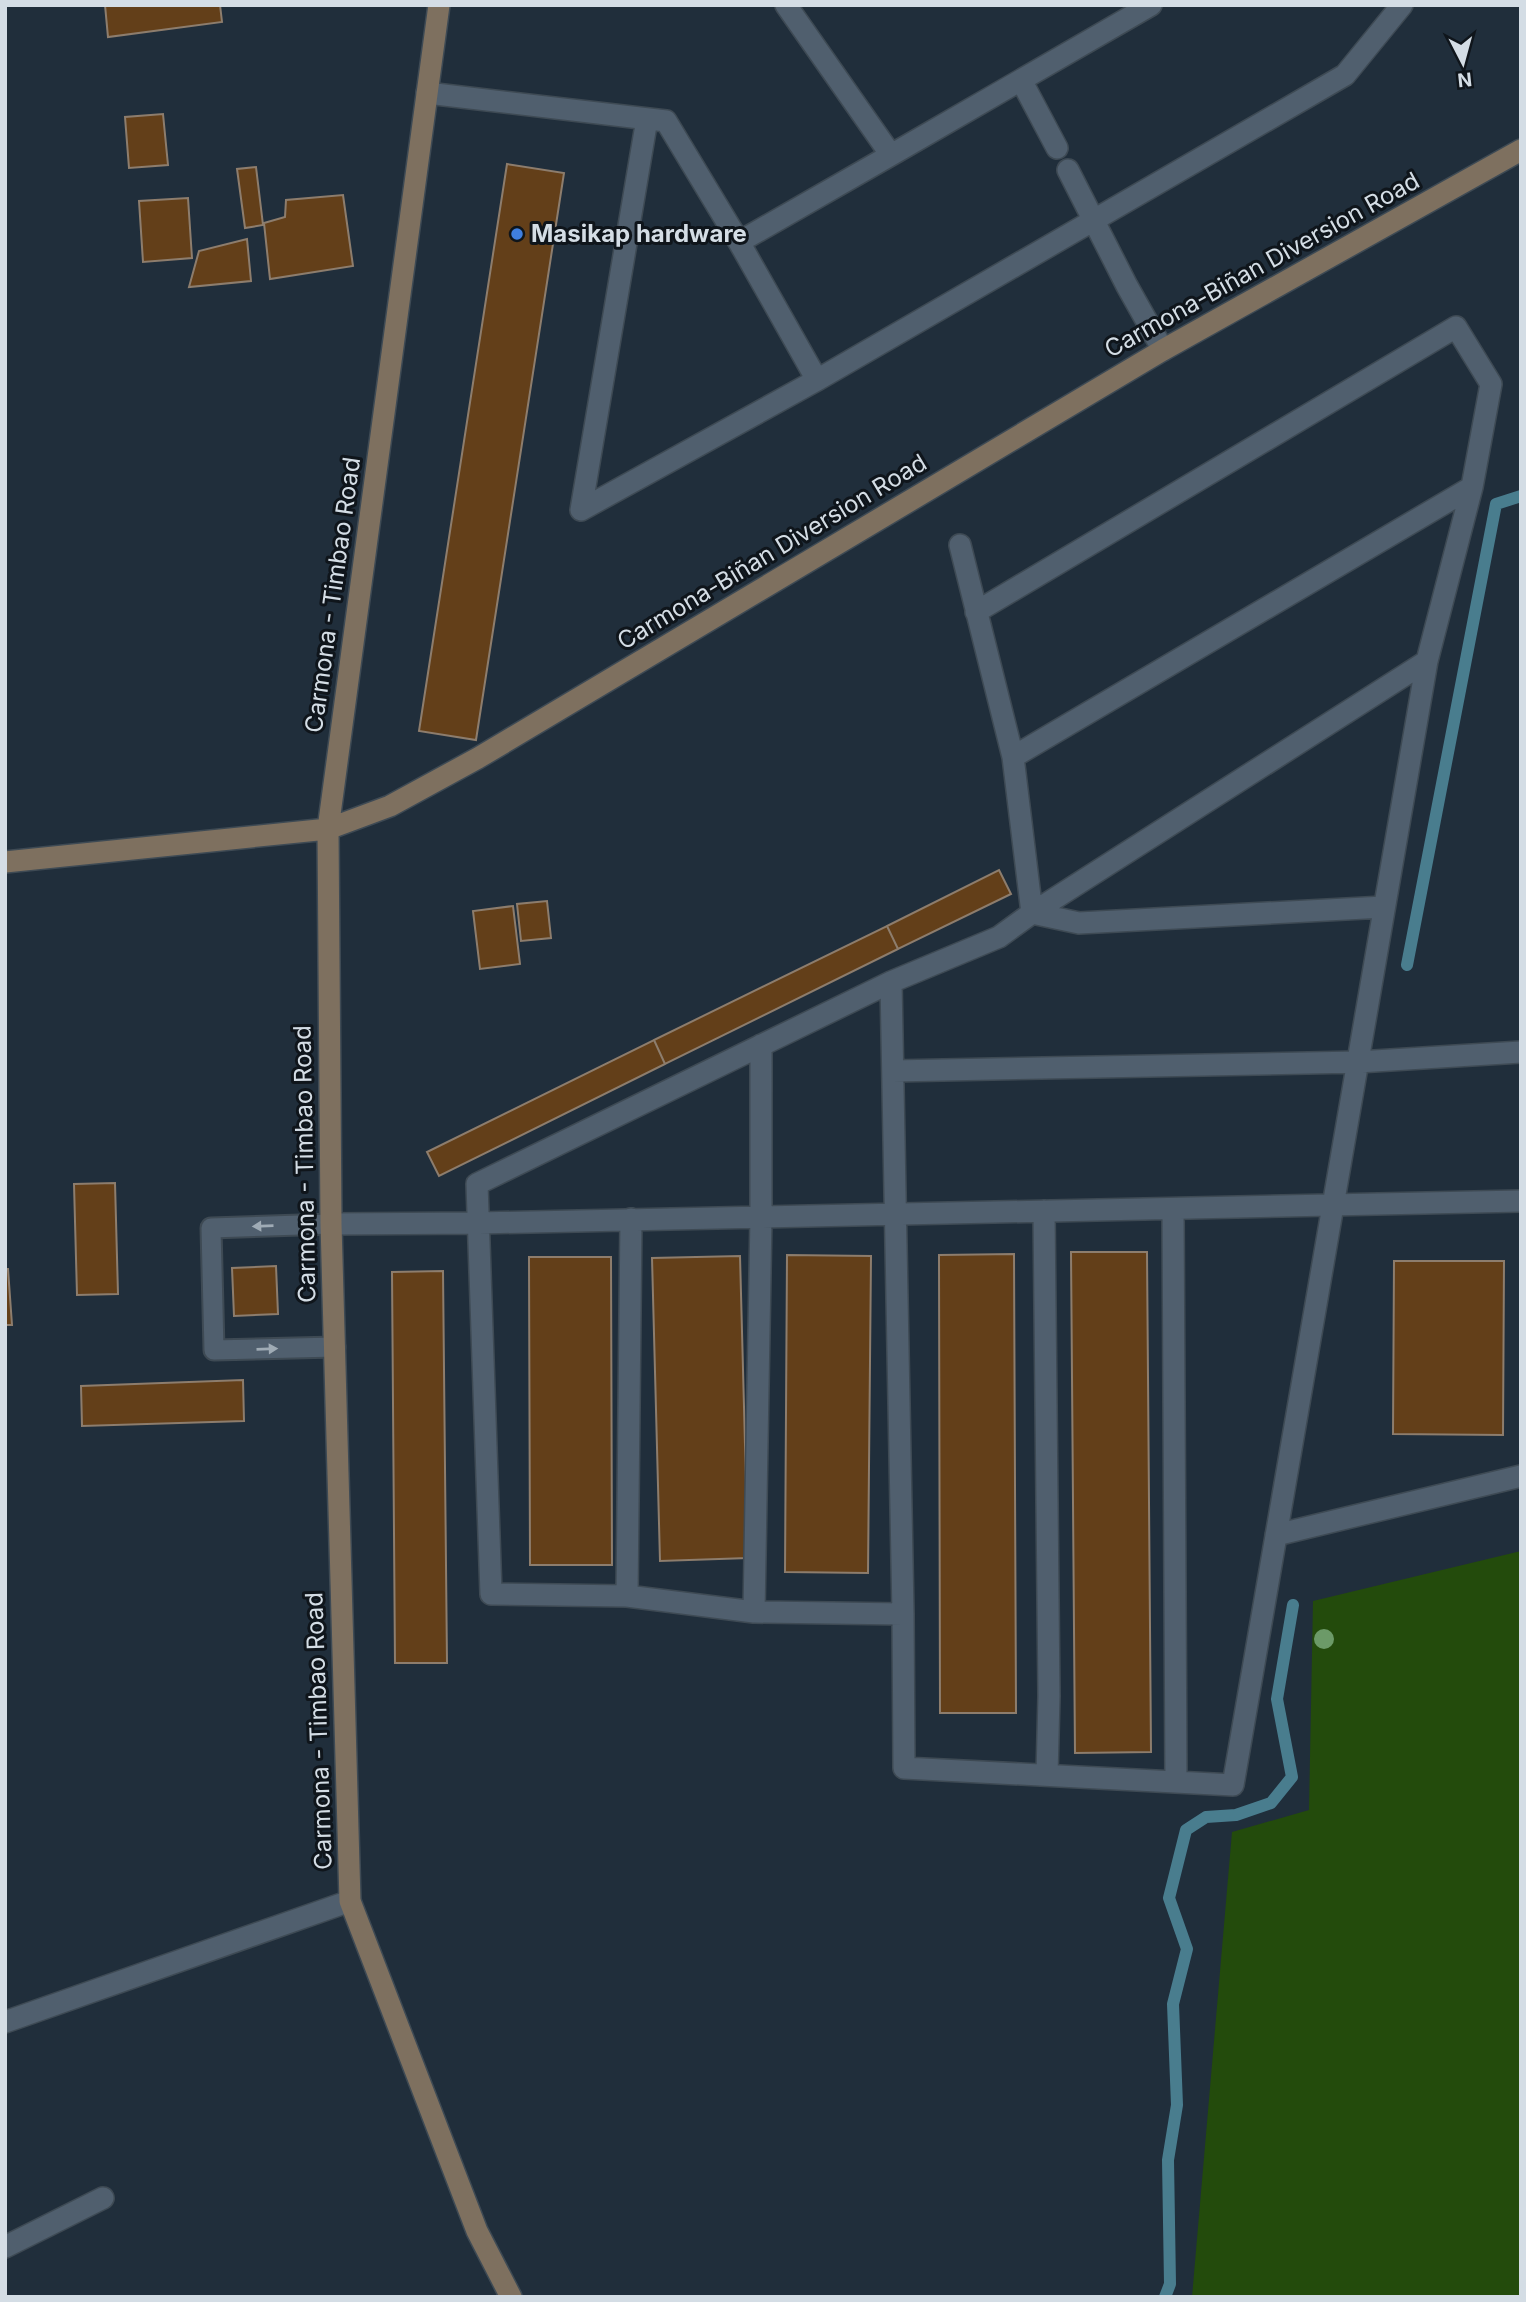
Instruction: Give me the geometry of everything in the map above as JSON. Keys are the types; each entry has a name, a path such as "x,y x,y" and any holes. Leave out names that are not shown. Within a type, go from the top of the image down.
{"main road":[{"name":"Carmona - Timbao Road","path":"439,5 328,829 331,1224 350,1901 477,2231 511,2297"},
{"name":"Carmona-Biñan Diversion Road","path":"5,862 328,829 390,806 478,758 1163,350 1521,150"}],"street":[{"path":"786,5 891,155"},
{"path":"647,119 580,510 817,380 1345,75 1402,5"},
{"path":"740,242 1142,8"},
{"path":"1021,80 1057,148"},
{"path":"427,93 666,121 740,242 817,380"},
{"path":"1069,170 1127,286 1163,350"},
{"path":"891,982 904,1768 1233,1785 1427,661 1472,487 1491,384 1456,327 976,612"},
{"path":"1013,757 1472,487"},
{"path":"960,545 1013,757 1032,913"},
{"path":"903,1614 754,1612 627,1596 491,1594 477,1184 891,982 999,937 1032,913 1427,661"},
{"path":"1032,913 1079,923 1384,907"},
{"path":"754,1612 761,1217 761,1045"},
{"path":"893,1071 1358,1062 1521,1052"},
{"path":"331,1224 1521,1201"},
{"path":"1173,1209 1176,1782"},
{"path":"1044,1211 1049,1696 1047,1775"},
{"path":"627,1596 631,1219"},
{"path":"1276,1535 1521,1476"},
{"path":"5,2022 350,1901"},
{"path":"5,2247 103,2197"}],"lane":[{"path":"331,1224 211,1228 214,1350 335,1347"}],"green space":[{"path":"1521,1551 1521,2297 1192,2297 1232,1832 1309,1810 1313,1601"}],"building":[{"path":"105,5 220,5 222,22 108,37"},
{"path":"163,114 168,165 129,168 125,117"},
{"path":"507,164 564,173 476,740 419,731"},
{"path":"256,167 263,225 245,228 237,169"},
{"path":"343,195 353,266 270,279 264,223 285,217 286,200"},
{"path":"188,198 192,258 143,262 139,201"},
{"path":"247,239 251,281 189,287 199,251"},
{"path":"999,870 1011,894 898,949 887,926"},
{"path":"547,901 551,938 521,941 517,904"},
{"path":"513,906 520,964 480,969 473,911"},
{"path":"887,926 898,949 665,1064 654,1040"},
{"path":"654,1040 665,1064 439,1176 427,1152"},
{"path":"115,1183 118,1294 77,1295 74,1184"},
{"path":"1071,1252 1147,1252 1151,1752 1075,1753"},
{"path":"1014,1254 1016,1713 940,1713 939,1255"},
{"path":"787,1255 871,1256 868,1573 785,1572"},
{"path":"740,1256 748,1558 660,1561 652,1258"},
{"path":"529,1257 611,1257 612,1565 530,1565"},
{"path":"1394,1261 1504,1261 1503,1435 1393,1434"},
{"path":"276,1266 278,1314 234,1316 232,1268"},
{"path":"5,1269 8,1269 12,1325 5,1325"},
{"path":"443,1271 447,1663 395,1663 392,1272"},
{"path":"243,1380 244,1421 82,1426 81,1386"}],"waterway":[{"path":"1407,965 1496,504 1521,496"},
{"path":"1165,2297 1170,2284 1168,2160 1177,2105 1173,2004 1187,1949 1169,1898 1186,1830 1206,1817 1236,1815 1271,1803 1292,1777 1277,1699 1293,1605"}],"place":[{"name":"Masikap hardware","path":"517,234"}]}
